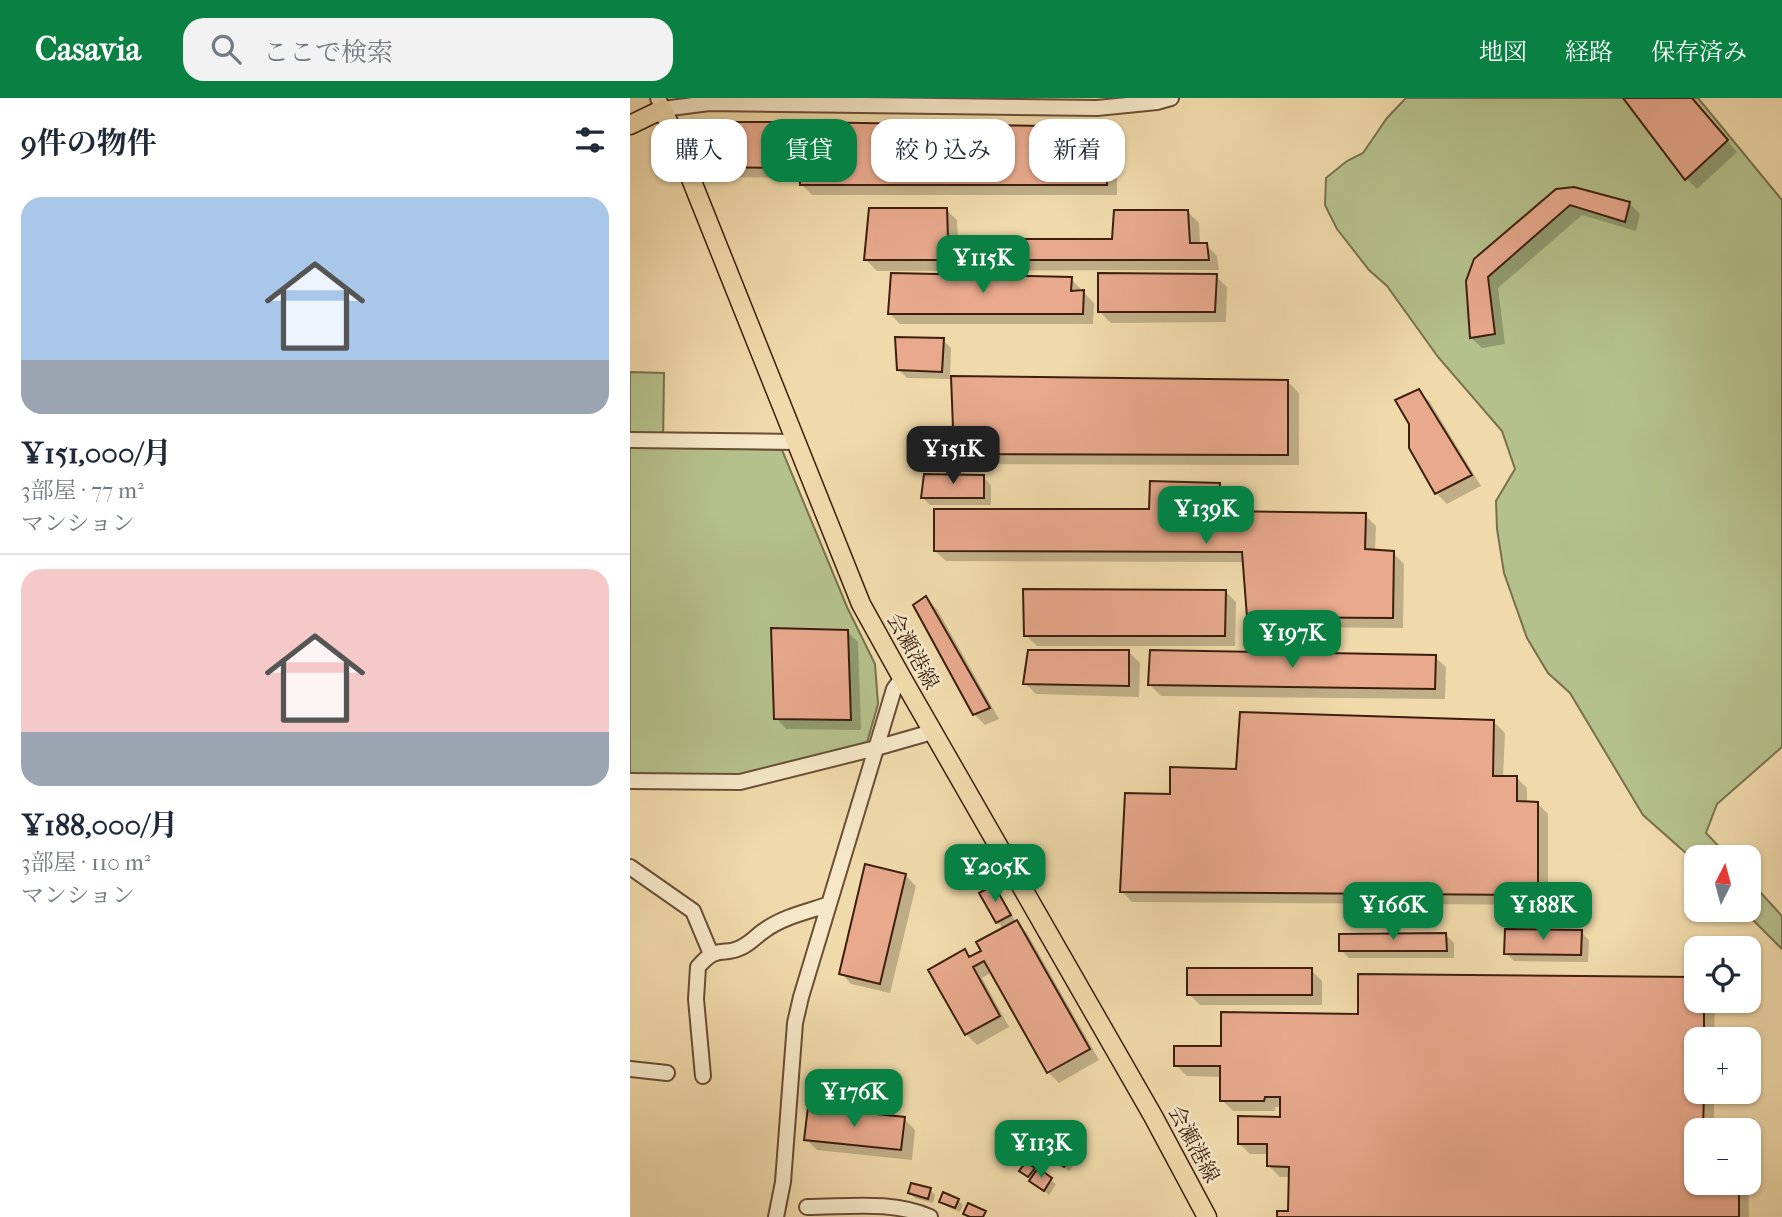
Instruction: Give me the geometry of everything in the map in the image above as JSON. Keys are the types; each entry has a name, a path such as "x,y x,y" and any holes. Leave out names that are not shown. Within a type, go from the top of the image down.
{"main road":[{"path":"630,125 660,103"},
{"name":"会瀬港線","path":"660,103 862,604 932,732 1153,1116 1206,1217"}],"street":[{"path":"660,103 1097,108 1171,98"},
{"path":"630,440 796,442"},
{"path":"776,1217 783,1182 795,1023 827,905 894,689 902,678"},
{"path":"630,781 740,782 932,732"},
{"path":"630,867 694,911 711,954"},
{"path":"703,1076 696,999 698,967 711,954 720,950 739,949 766,929 827,905"},
{"path":"630,1069 667,1073"},
{"path":"807,1208 889,1207 911,1209 930,1217"}],"green space":[{"path":"1406,98 1698,98 1782,200 1782,747 1717,804 1706,833 1718,845 1684,845 1684,851 1643,815 1570,693 1548,673 1527,638 1504,573 1496,501 1515,469 1502,431 1438,357 1387,286 1369,270 1337,229 1325,205 1326,178 1347,161 1363,153 1387,118"},
{"path":"630,372 664,373 663,447 782,450 847,607 875,664 878,704 866,746 738,777 630,776"},
{"path":"1761,893 1782,916 1782,949 1755,922 1761,922"}],"building":[{"path":"1623,98 1692,98 1728,140 1685,180"},
{"path":"747,122 761,122 761,168 747,167"},
{"path":"857,123 871,123 871,182 1015,182 1015,126 1029,126 1029,182 1107,182 1107,185 800,185 800,182 857,182"},
{"path":"1574,187 1630,202 1625,222 1570,205 1488,277 1495,334 1470,338 1466,281 1474,259 1556,189"},
{"path":"869,208 947,208 948,239 1112,239 1114,210 1188,210 1190,243 1207,243 1209,260 864,260"},
{"path":"891,273 1072,277 1071,291 1084,290 1083,314 888,314"},
{"path":"1098,273 1217,274 1215,312 1098,312"},
{"path":"895,337 944,338 942,372 897,370"},
{"path":"951,376 1288,380 1288,455 954,454"},
{"path":"1419,389 1472,475 1435,494 1409,448 1409,424 1395,400"},
{"path":"924,474 984,475 984,498 921,498"},
{"path":"1150,481 1220,483 1218,511 1366,513 1365,549 1394,551 1393,618 1247,617 1242,552 934,551 934,509 1149,509"},
{"path":"1023,589 1226,590 1225,636 1024,636"},
{"path":"926,596 990,708 973,715 913,605"},
{"path":"771,628 848,630 851,720 774,719"},
{"path":"1028,650 1129,650 1129,686 1023,684"},
{"path":"1150,650 1436,655 1435,689 1148,685"},
{"path":"1240,712 1494,720 1493,776 1517,776 1517,801 1538,802 1538,895 1120,892 1125,793 1170,794 1170,767 1236,769"},
{"path":"865,864 906,874 880,984 839,974"},
{"path":"994,885 1011,915 996,923 979,893"},
{"path":"1017,920 1090,1049 1047,1073 984,961 973,967 1000,1016 965,1035 928,970 965,949 969,957 981,951 976,942"},
{"path":"1505,929 1582,930 1581,955 1504,954"},
{"path":"1446,933 1447,951 1339,951 1339,934"},
{"path":"1187,968 1312,968 1312,995 1187,995"},
{"path":"1358,974 1684,977 1684,1013 1704,1013 1704,1027 1684,1027 1684,1104 1704,1104 1703,1118 1684,1118 1684,1195 1739,1195 1739,1217 1277,1217 1277,1211 1288,1211 1289,1167 1267,1166 1267,1144 1238,1144 1238,1116 1280,1117 1280,1097 1265,1097 1264,1101 1220,1101 1220,1066 1174,1066 1174,1046 1221,1046 1221,1012 1358,1014"},
{"path":"808,1107 905,1117 901,1150 804,1140"},
{"path":"1041,1134 1073,1155 1064,1167 1033,1146"},
{"path":"1026,1162 1035,1168 1028,1177 1019,1171"},
{"path":"1038,1168 1052,1178 1044,1191 1029,1181"},
{"path":"911,1183 931,1188 928,1199 908,1193"},
{"path":"943,1192 959,1199 955,1208 939,1202"},
{"path":"968,1203 986,1211 983,1217 963,1214"}]}
